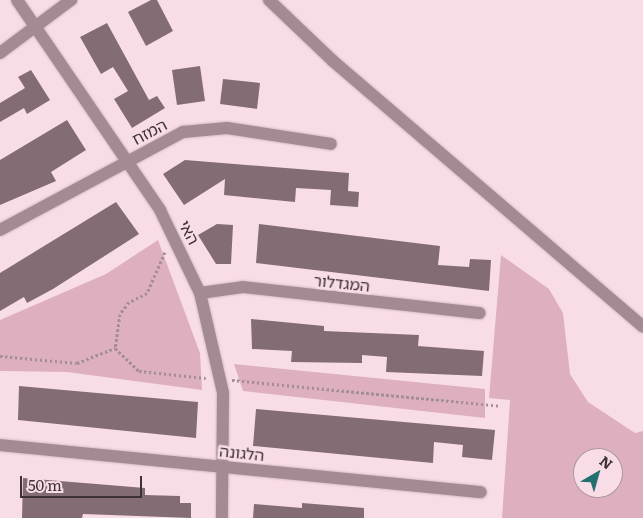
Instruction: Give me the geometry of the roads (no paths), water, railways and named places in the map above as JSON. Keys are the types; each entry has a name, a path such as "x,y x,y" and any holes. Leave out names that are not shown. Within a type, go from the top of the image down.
{"street":[{"name":"האי","path":"17,0 128,161 172,232 200,293 221,379 224,467 222,518"},
{"path":"0,53 71,0"},
{"path":"269,0 333,61 643,327"},
{"name":"המזח","path":"0,230 128,161 160,141 204,127 330,144"},
{"name":"המגדלור","path":"200,293 243,287 480,313"},
{"name":"הלגונה","path":"0,445 482,492"}]}
